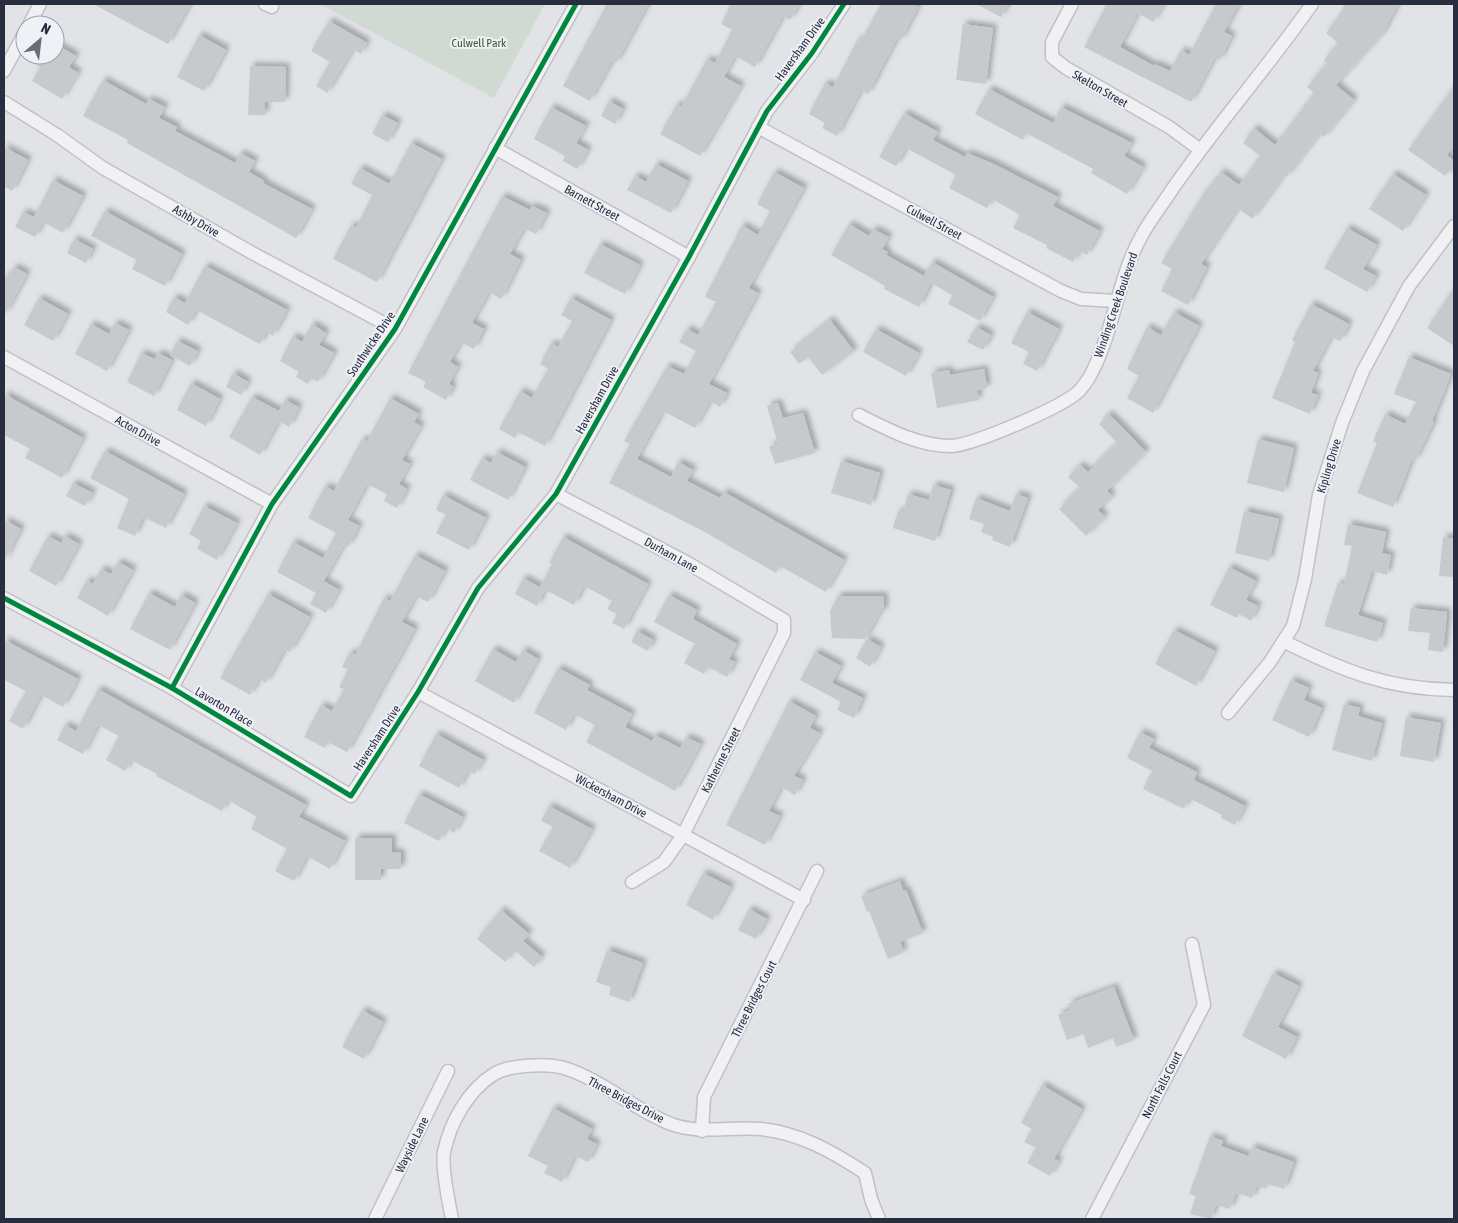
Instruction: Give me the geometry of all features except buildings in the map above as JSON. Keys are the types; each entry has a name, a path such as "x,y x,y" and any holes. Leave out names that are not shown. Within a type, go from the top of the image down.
{"street":[{"name":"Southwicke Drive","path":"172,688 272,504 395,328 576,4"},
{"name":"Haversham Drive","path":"351,796 418,692 478,588 556,494 689,257 766,111 812,53 844,4"},
{"name":"Skelton Street","path":"1072,4 1052,42 1052,56 1066,68 1169,128 1199,149"},
{"name":"Winding Creek Boulevard","path":"858,415 893,433 930,444 952,446 1007,428 1059,404 1078,392 1089,378 1106,342 1116,301 1141,236 1199,149 1289,37 1312,4"},
{"path":"4,71 15,51"},
{"name":"Ashby Drive","path":"4,102 57,135 104,168 254,254 395,328"},
{"name":"Culwell Street","path":"758,126 1061,291 1081,299 1116,301"},
{"name":"Barnett Street","path":"495,148 689,257"},
{"name":"Kipling Drive","path":"1228,713 1285,642 1293,626 1305,579 1319,495 1342,423 1363,371 1409,286 1454,226"},
{"name":"Acton Drive","path":"4,357 272,504"},
{"name":"Durham Lane","path":"556,494 686,562 784,620"},
{"name":"Lavorton Place","path":"4,598 172,688 351,796"},
{"name":"Katherine Street","path":"632,882 664,862 683,834 784,634 784,620"},
{"path":"1285,642 1332,665 1392,685 1454,690"},
{"name":"Wickersham Drive","path":"418,692 804,900"},
{"name":"Three Bridges Court","path":"702,1131 704,1097 817,871"},
{"name":"North Falls Court","path":"1092,1219 1204,1005 1192,944"},
{"name":"Three Bridges Drive","path":"452,1219 443,1154 453,1123 471,1095 495,1074 535,1064 564,1068 591,1080 672,1124 702,1131 760,1129 793,1135 835,1153 864,1173 879,1219"},
{"name":"Wayside Lane","path":"375,1219 448,1071"}],"green space":[{"name":"Culwell Park","path":"320,4 545,4 494,98"}],"cycle path":[{"path":"172,688 272,504 395,329 576,4"},
{"path":"4,598 172,688 351,796 418,692 478,588 556,494 689,257 767,111 812,53 844,4"}]}
